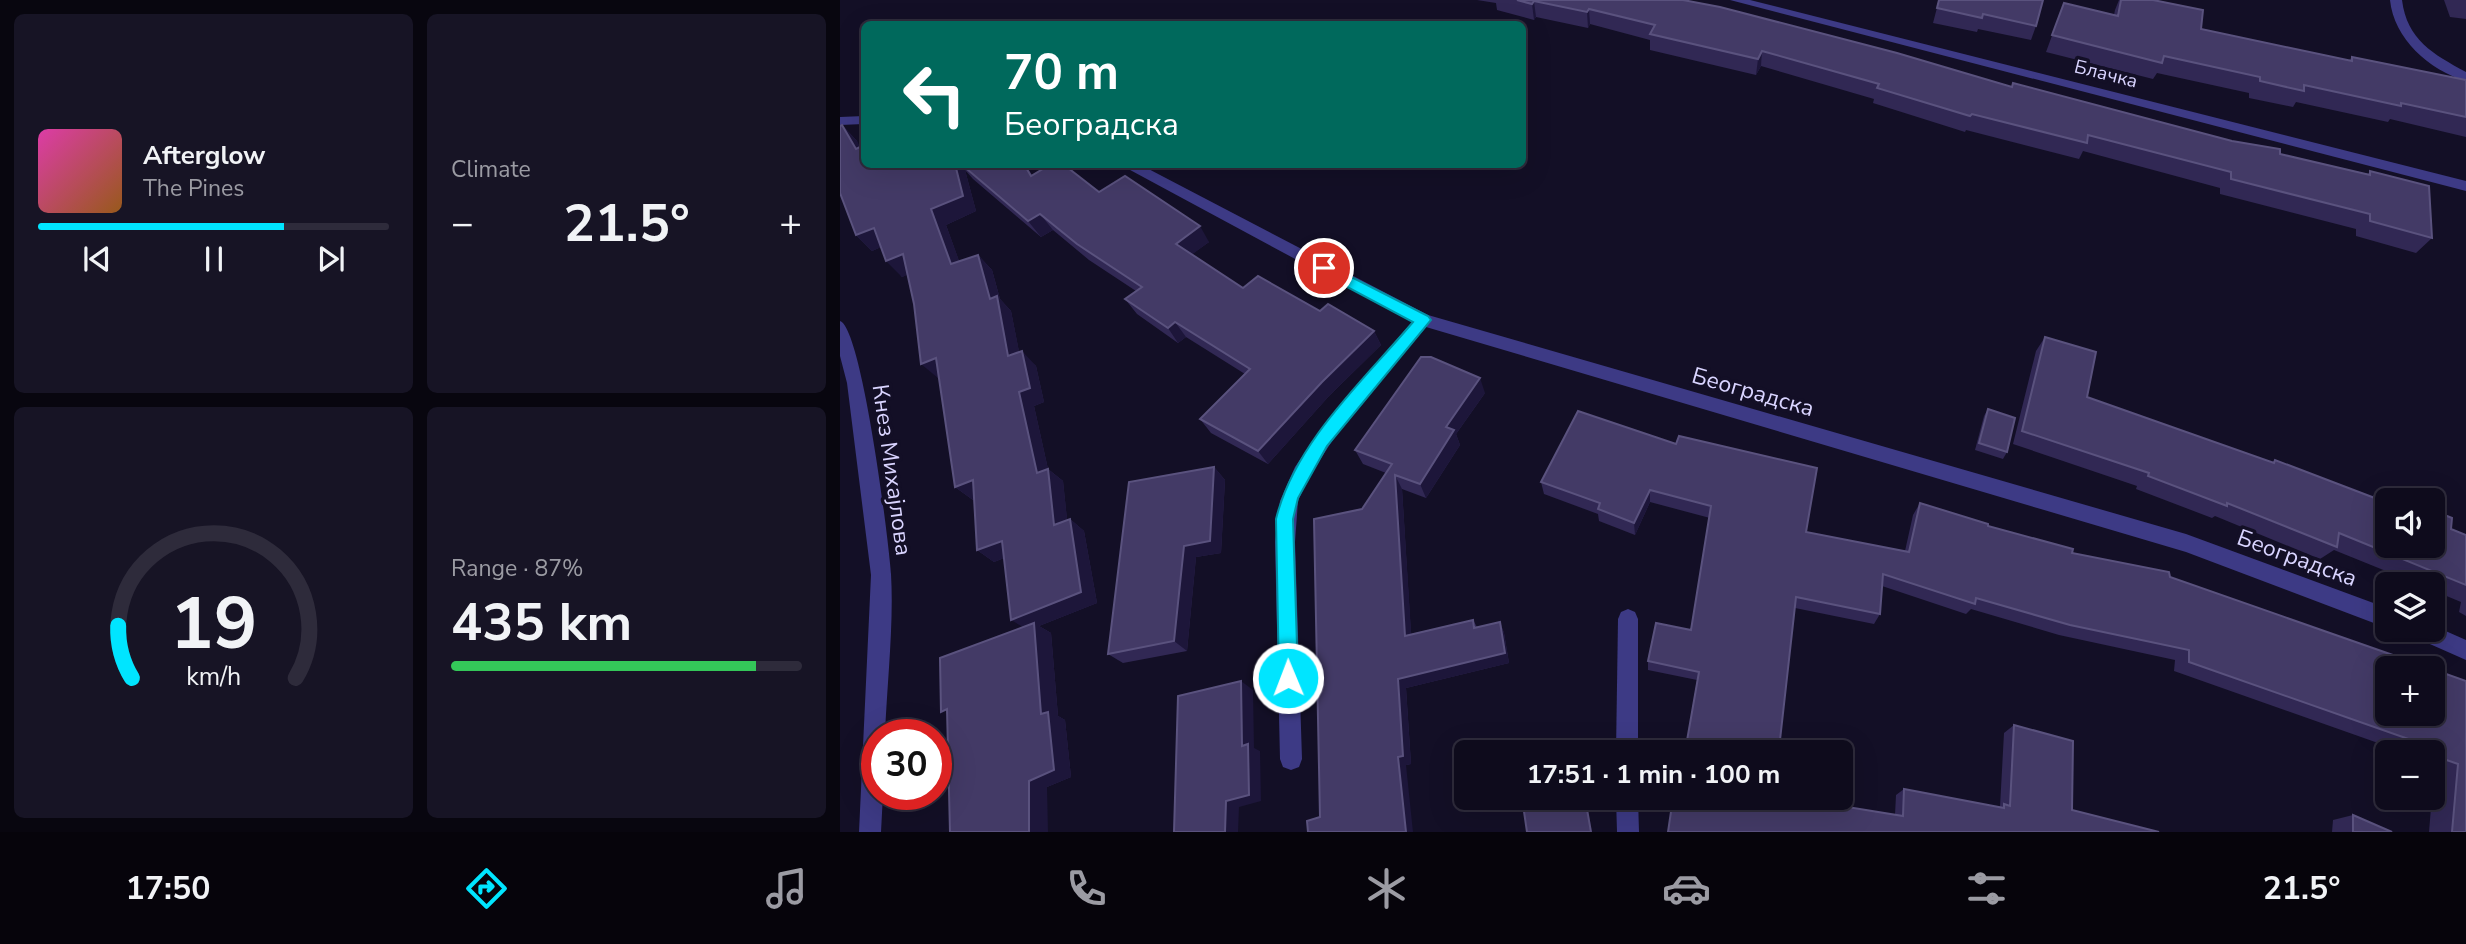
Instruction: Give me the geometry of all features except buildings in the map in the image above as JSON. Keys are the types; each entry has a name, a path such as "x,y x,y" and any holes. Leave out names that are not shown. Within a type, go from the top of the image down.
{"street":[{"name":"Блачка","path":"1736,0 2466,186"},
{"path":"2396,0 2400,24 2417,44 2441,65 2466,77"},
{"path":"840,121 861,120"},
{"name":"Београдска","path":"1134,168 1423,320 2186,544 2375,614"},
{"path":"1291,759 1285,542 1285,519 1290,496 1322,442 1423,320"},
{"name":"Кнез Михајлова","path":"840,327 856,383 881,575 870,832"},
{"path":"1627,740 1628,619"},
{"path":"2445,641 2466,650"},
{"path":"1627,810 1628,832"}],"route":[{"path":"1288,678 1285,519 1290,496 1322,442 1423,320 1324,268"}]}
